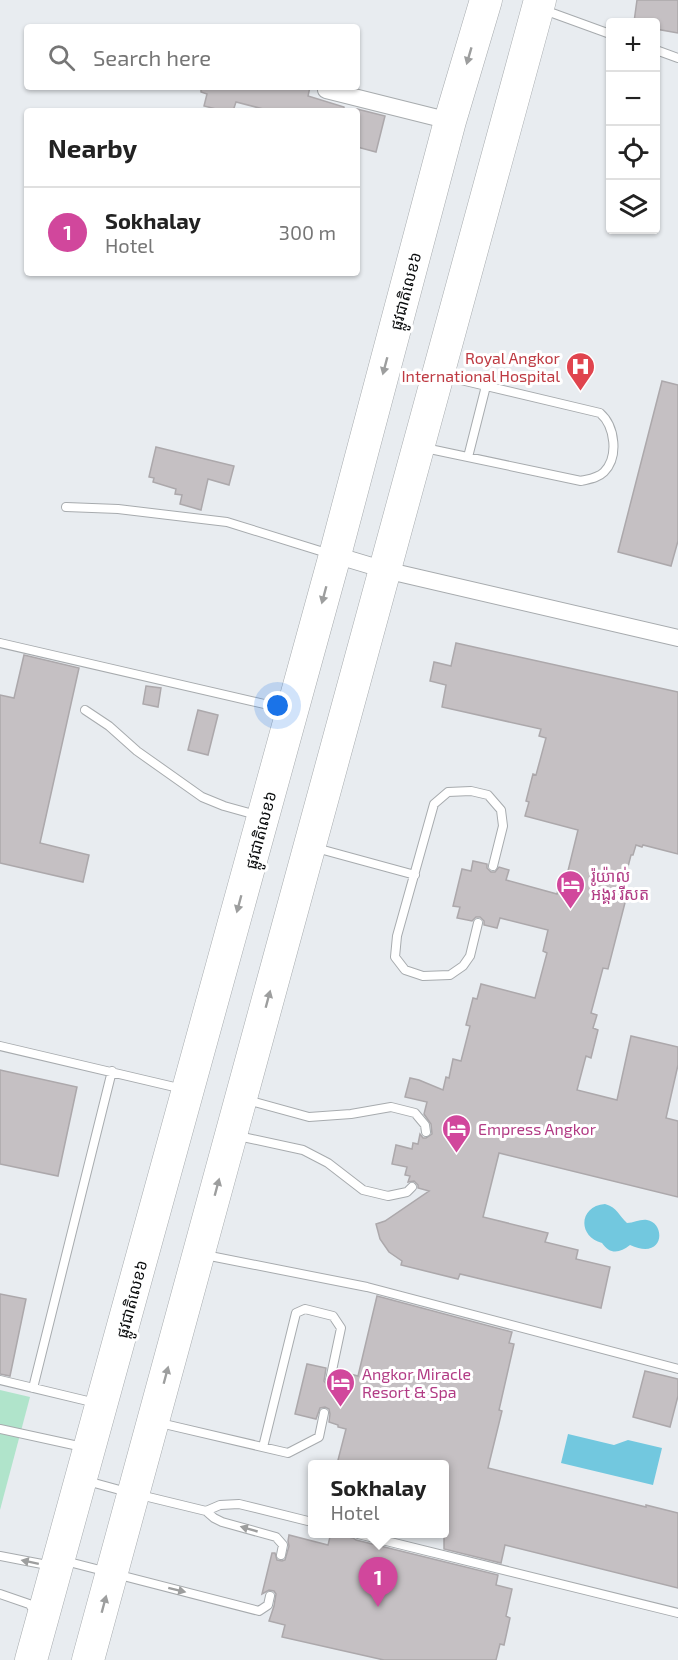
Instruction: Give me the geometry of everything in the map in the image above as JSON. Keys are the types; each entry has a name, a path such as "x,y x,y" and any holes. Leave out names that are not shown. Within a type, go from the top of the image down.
{"highway":[{"name":"ផ្លូវជាតិលេខ៦","path":"32,1660 335,555 450,121 486,0"},
{"path":"88,1660 539,4"}],"street":[{"path":"326,90 450,121"},
{"path":"335,555 385,570 678,638"}],"lane":[{"path":"539,4 606,32"},
{"path":"660,51 678,58"},
{"path":"418,447 581,481 596,478 609,466 613,440 607,419 600,413 438,375"},
{"path":"468,457 486,386"},
{"path":"66,507 118,509 227,522 335,555"},
{"path":"0,643 292,710"},
{"path":"85,711 109,726 137,752 202,797 263,817"},
{"path":"478,923 470,956 463,966 450,975 423,976 405,970 395,957 397,936 434,804 448,792 471,791 488,795 501,810 503,826 493,866"},
{"path":"310,847 415,875"},
{"path":"0,1046 189,1090"},
{"path":"33,1388 112,1071"},
{"path":"241,1098 309,1117 351,1114 391,1107 415,1113 425,1125 426,1132"},
{"path":"231,1134 303,1150 328,1163 363,1190 388,1196 406,1192 412,1187"},
{"path":"199,1254 367,1287 678,1369"},
{"path":"263,1447 296,1313 305,1309 333,1316 341,1328 330,1380"},
{"path":"0,1380 102,1404"},
{"path":"154,1421 288,1453 319,1437 324,1413"},
{"path":"0,1429 90,1449"},
{"path":"81,1480 206,1511 222,1522 276,1537 283,1545 280,1555"},
{"path":"206,1511 220,1505 239,1504 308,1521"},
{"path":"378,1538 678,1613"},
{"path":"0,1556 42,1564 59,1560 259,1611 268,1605 270,1596"},
{"path":"0,1594 29,1604 43,1619"}],"green space":[{"path":"0,1390 30,1397 0,1510"}],"water":[{"path":"605,1204 615,1209 627,1223 647,1220 653,1223 659,1233 656,1245 642,1249 630,1245 615,1252 608,1250 594,1239 585,1228 586,1215 596,1206"},
{"path":"568,1434 614,1445 628,1440 662,1448 653,1485 561,1463"}],"building":[{"path":"637,0 678,0 678,33 660,30 660,18 635,18"},
{"path":"201,90 309,90 308,96 344,108 259,108 236,102 234,108 212,108 204,106 207,94"},
{"path":"360,110 385,116 376,152 360,148"},
{"path":"662,381 678,385 678,541 671,566 618,552"},
{"path":"156,447 234,466 229,485 208,479 201,510 180,504 182,495 175,494 176,489 153,482 154,478 149,477"},
{"path":"456,643 678,692 678,854 636,845 631,855 622,890 628,891 608,969 603,968 591,1013 597,1015 593,1028 598,1030 591,1058 586,1056 577,1090 617,1100 631,1036 678,1047 678,1065 666,1118 678,1121 678,1197 499,1153 483,1217 548,1233 545,1242 578,1250 576,1259 610,1267 601,1308 460,1274 458,1279 401,1265 402,1261 389,1252 380,1239 376,1224 385,1221 429,1191 418,1188 414,1181 408,1182 410,1176 405,1175 407,1167 392,1164 396,1145 412,1149 413,1143 418,1144 420,1134 426,1138 432,1134 431,1124 424,1114 427,1102 405,1097 410,1078 443,1090 446,1077 449,1078 453,1059 461,1061 470,1026 466,1025 473,998 477,999 481,984 535,998 547,953 543,951 548,930 500,918 497,928 484,925 480,917 472,921 457,918 460,907 453,906 462,869 471,871 473,861 487,864 491,872 495,872 499,867 509,870 506,880 557,894 562,874 567,875 578,830 525,816 529,802 526,801 533,774 536,775 546,738 539,736 541,729 442,707 446,685 430,681 434,662 451,666"},
{"path":"24,655 79,668 40,843 89,855 83,882 0,863 0,695 14,698"},
{"path":"146,686 161,688 158,707 143,704"},
{"path":"198,710 218,715 208,755 188,750"},
{"path":"0,1070 77,1087 58,1176 0,1164"},
{"path":"0,1294 26,1299 10,1376 0,1374"},
{"path":"377,1296 512,1332 509,1343 514,1344 499,1410 502,1411 488,1468 678,1513 678,1588 505,1545 501,1563 444,1549 444,1538 449,1538 449,1460 338,1460 346,1429 329,1422 329,1409 320,1408 316,1419 295,1414 307,1364 326,1368 324,1381 328,1386 335,1384 338,1371 358,1376"},
{"path":"645,1371 678,1379 678,1396 670,1427 633,1417"},
{"path":"289,1535 328,1545 330,1538 353,1538 498,1575 496,1585 512,1589 506,1616 510,1618 504,1645 500,1644 496,1660 384,1660 282,1637 285,1625 269,1621 276,1594 269,1590 262,1594 272,1553 275,1553 277,1560 285,1560"}],"place":[{"name":"Royal Angkor International Hospital","path":"581,392"},
{"name":"រ៉ូយ៉ាល់ អង្គរ រីសត","path":"570,910"},
{"name":"Empress Angkor","path":"457,1154"},
{"name":"Angkor Miracle Resort & Spa","path":"341,1408"},
{"name":"Sokhalay","path":"378,1607"}]}
